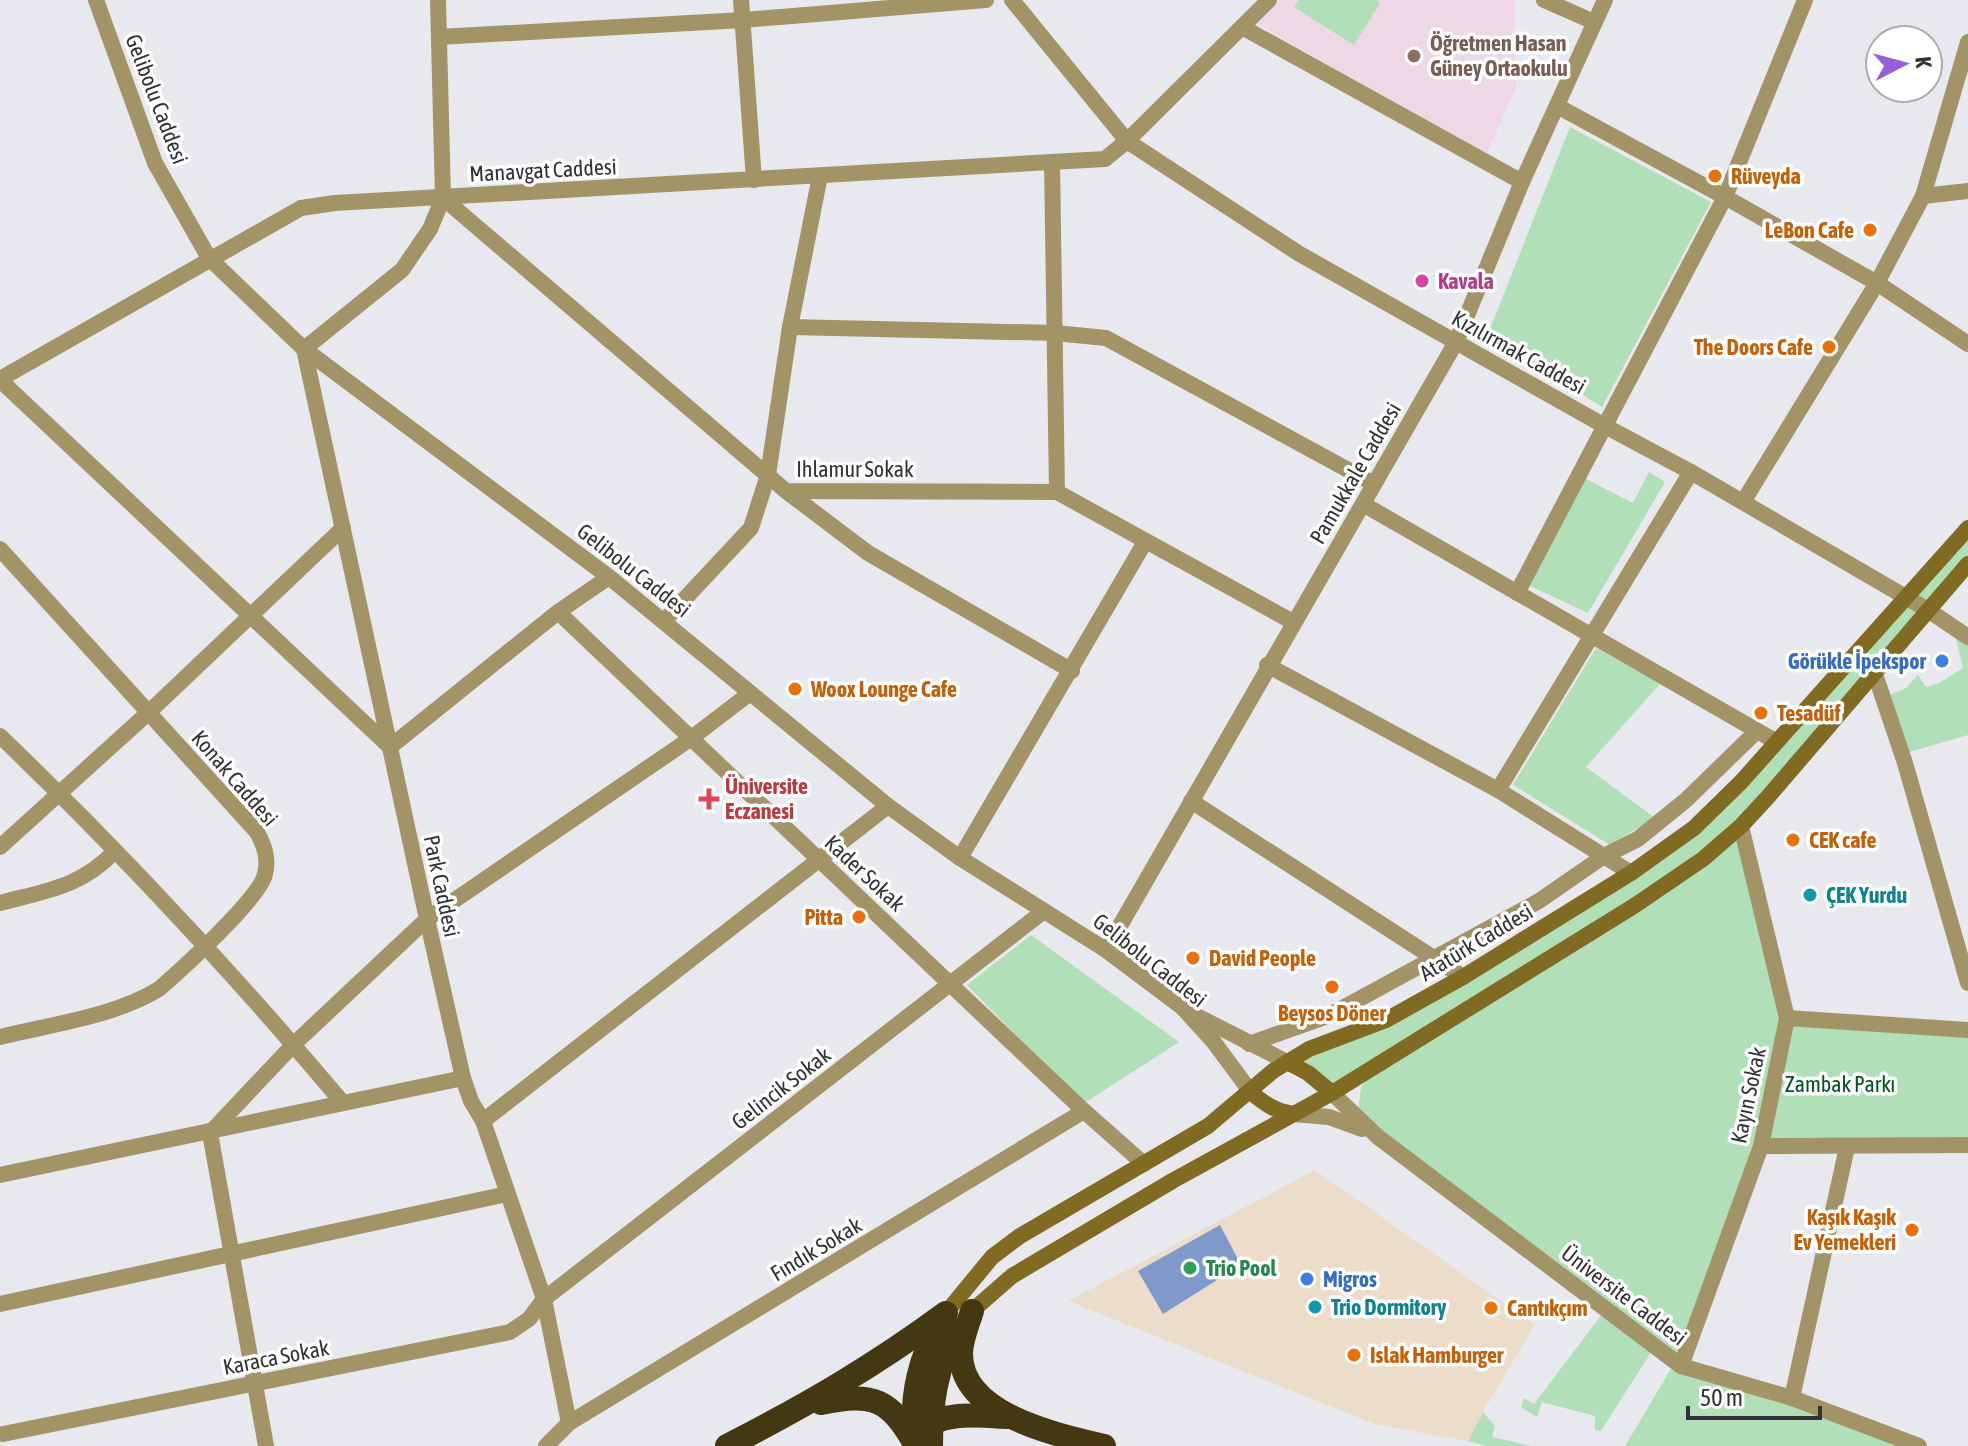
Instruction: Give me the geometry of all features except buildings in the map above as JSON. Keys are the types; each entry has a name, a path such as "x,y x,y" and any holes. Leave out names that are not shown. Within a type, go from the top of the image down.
{"highway":[{"path":"972,1311 961,1354 965,1374 984,1401 1010,1417 1104,1446"},
{"path":"931,1434 935,1392 942,1363 955,1335 972,1311"},
{"path":"727,1446 866,1370 946,1313"},
{"path":"915,1446 913,1412 917,1377 932,1337 946,1313"},
{"path":"792,1413 823,1402 854,1397 873,1401 890,1407 903,1422 915,1446"},
{"path":"915,1446 921,1432 931,1434 972,1416 1010,1417"}],"main road":[{"name":"Atatürk Caddesi","path":"946,1313 971,1280 1020,1236 1208,1126 1287,1062 1309,1049 1386,1020 1463,977 1631,873 1694,828 1741,782 1968,528"},
{"path":"972,1311 1012,1276 1174,1180 1332,1093 1634,906 1703,859 1741,826 1968,564"},
{"path":"1287,1062 1308,1073 1332,1093"},
{"path":"1250,1091 1278,1112 1294,1114"}],"street":[{"name":"Gelibolu Caddesi","path":"96,0 155,163 209,258 304,349 609,577 888,806 960,858 1106,950 1182,1007 1213,1041 1250,1091"},
{"path":"304,349 402,270 430,229 443,198 438,0"},
{"path":"741,0 754,180"},
{"path":"439,37 743,20 986,0"},
{"name":"Kızılırmak Caddesi","path":"1012,0 1127,141 1298,253 1908,596 1968,637"},
{"name":"Manavgat Caddesi","path":"0,379 301,208 1105,159 1269,0"},
{"path":"1544,0 1594,22"},
{"name":"Pamukkale Caddesi","path":"1106,950 1267,665 1456,342 1522,182 1605,0"},
{"path":"1517,593 1725,197 1805,0"},
{"path":"1242,27 1522,182"},
{"path":"1743,502 1877,283 1923,196 1968,42"},
{"path":"1557,106 1877,283 1968,344"},
{"path":"1052,162 1057,492"},
{"path":"664,621 751,528 768,475 790,327 820,176"},
{"path":"1923,196 1968,191"},
{"name":"Ihlamur Sokak","path":"443,198 786,491 1057,492 1293,622"},
{"path":"790,327 1055,333 1106,338 1374,484"},
{"name":"Park Caddesi","path":"304,349 463,1078 471,1101 483,1121 544,1299 569,1423"},
{"path":"0,379 390,747 558,612 609,577"},
{"path":"1498,790 1691,472"},
{"path":"786,491 868,553 1072,671"},
{"path":"1363,504 1775,741"},
{"path":"0,847 148,713 343,528"},
{"path":"960,858 1145,542"},
{"name":"Konak Caddesi","path":"0,549 257,832 267,859 260,888 159,989 142,1000 0,1037"},
{"name":"Kader Sokak","path":"558,612 1084,1111 1144,1164"},
{"path":"1267,665 1498,790 1631,873"},
{"path":"1875,674 1905,763 1968,983"},
{"path":"210,1133 294,1044 427,919 690,739 749,694"},
{"path":"1249,1044 1328,1016 1539,901 1604,856 1638,839 1686,800 1757,731"},
{"path":"0,736 59,792 206,945 343,1103"},
{"path":"1191,801 1435,956 1463,977"},
{"path":"483,1121 888,806"},
{"name":"Kayın Sokak","path":"1681,1366 1761,1146 1787,1018 1741,826"},
{"path":"0,903 72,884 114,852"},
{"name":"Gelincik Sokak","path":"544,1299 1044,911"},
{"path":"1182,1007 1287,1062"},
{"path":"1787,1018 1968,1030"},
{"path":"0,1175 463,1078"},
{"path":"1332,1093 1378,1137"},
{"name":"Fındık Sokak","path":"546,1446 569,1423 1084,1111"},
{"path":"1294,1114 1345,1121 1378,1137"},
{"path":"210,1133 266,1446"},
{"name":"Üniversite Caddesi","path":"1378,1137 1681,1366 1792,1398 1919,1446"},
{"path":"1761,1146 1968,1145"},
{"path":"1792,1398 1847,1147"},
{"path":"0,1304 507,1194"},
{"name":"Karaca Sokak","path":"3,1433 510,1332 529,1319 544,1299"}],"shaded area":[{"name":"Öğretmen Hasan Güney Ortaokulu","path":"1281,0 1514,0 1516,88 1486,155 1257,24"},
{"path":"1315,1170 1535,1325 1468,1441 1377,1425 1068,1301"}],"green space":[{"path":"1299,0 1376,0 1380,3 1354,45 1294,7"},
{"path":"1570,127 1711,202 1602,407 1488,334"},
{"path":"1649,472 1665,482 1588,613 1528,585 1584,478 1633,503"},
{"name":"Zambak Parkı","path":"1968,528 1968,564 1742,826 1787,1017 1968,1030 1968,1145 1761,1146 1676,1361 1919,1446 1625,1446 1675,1362 1655,1346 1601,1431 1595,1430 1595,1416 1542,1402 1537,1417 1521,1407 1524,1398 1534,1404 1606,1309 1378,1137 1358,1111 1361,1087 1377,1067 1338,1089 1300,1069 1309,1049 1386,1020 1694,828"},
{"path":"1953,627 1968,637 1968,735 1902,754 1883,698 1906,688 1918,675 1926,687 1963,668"},
{"path":"1596,648 1660,684 1586,767 1655,818 1610,845 1513,785"},
{"path":"1031,935 1179,1042 1083,1104 967,985"},
{"path":"1483,1412 1495,1426 1492,1437 1532,1446 1486,1446 1468,1441"}],"water":[{"name":"Trio Pool","path":"1220,1225 1241,1265 1163,1314 1138,1271"}],"place":[{"name":"Öğretmen Hasan Güney Ortaokulu","path":"1414,56"},
{"name":"Rüveyda","path":"1715,176"},
{"name":"LeBon Cafe","path":"1870,230"},
{"name":"Kavala","path":"1422,281"},
{"name":"The Doors Cafe","path":"1829,347"},
{"name":"Görükle İpekspor","path":"1942,661"},
{"name":"Woox Lounge Cafe","path":"795,689"},
{"name":"Tesadüf","path":"1761,713"},
{"name":"Üniversite Eczanesi","path":"709,799"},
{"name":"CEK cafe","path":"1793,840"},
{"name":"ÇEK Yurdu","path":"1810,895"},
{"name":"Pitta","path":"859,917"},
{"name":"David People","path":"1193,958"},
{"name":"Beysos Döner","path":"1332,987"},
{"name":"Kaşık Kaşık Ev Yemekleri","path":"1912,1230"},
{"name":"Trio Pool","path":"1190,1268"},
{"name":"Migros","path":"1307,1279"},
{"name":"Trio Dormitory","path":"1315,1307"},
{"name":"Cantıkçım","path":"1491,1308"},
{"name":"Islak Hamburger","path":"1354,1355"}]}
